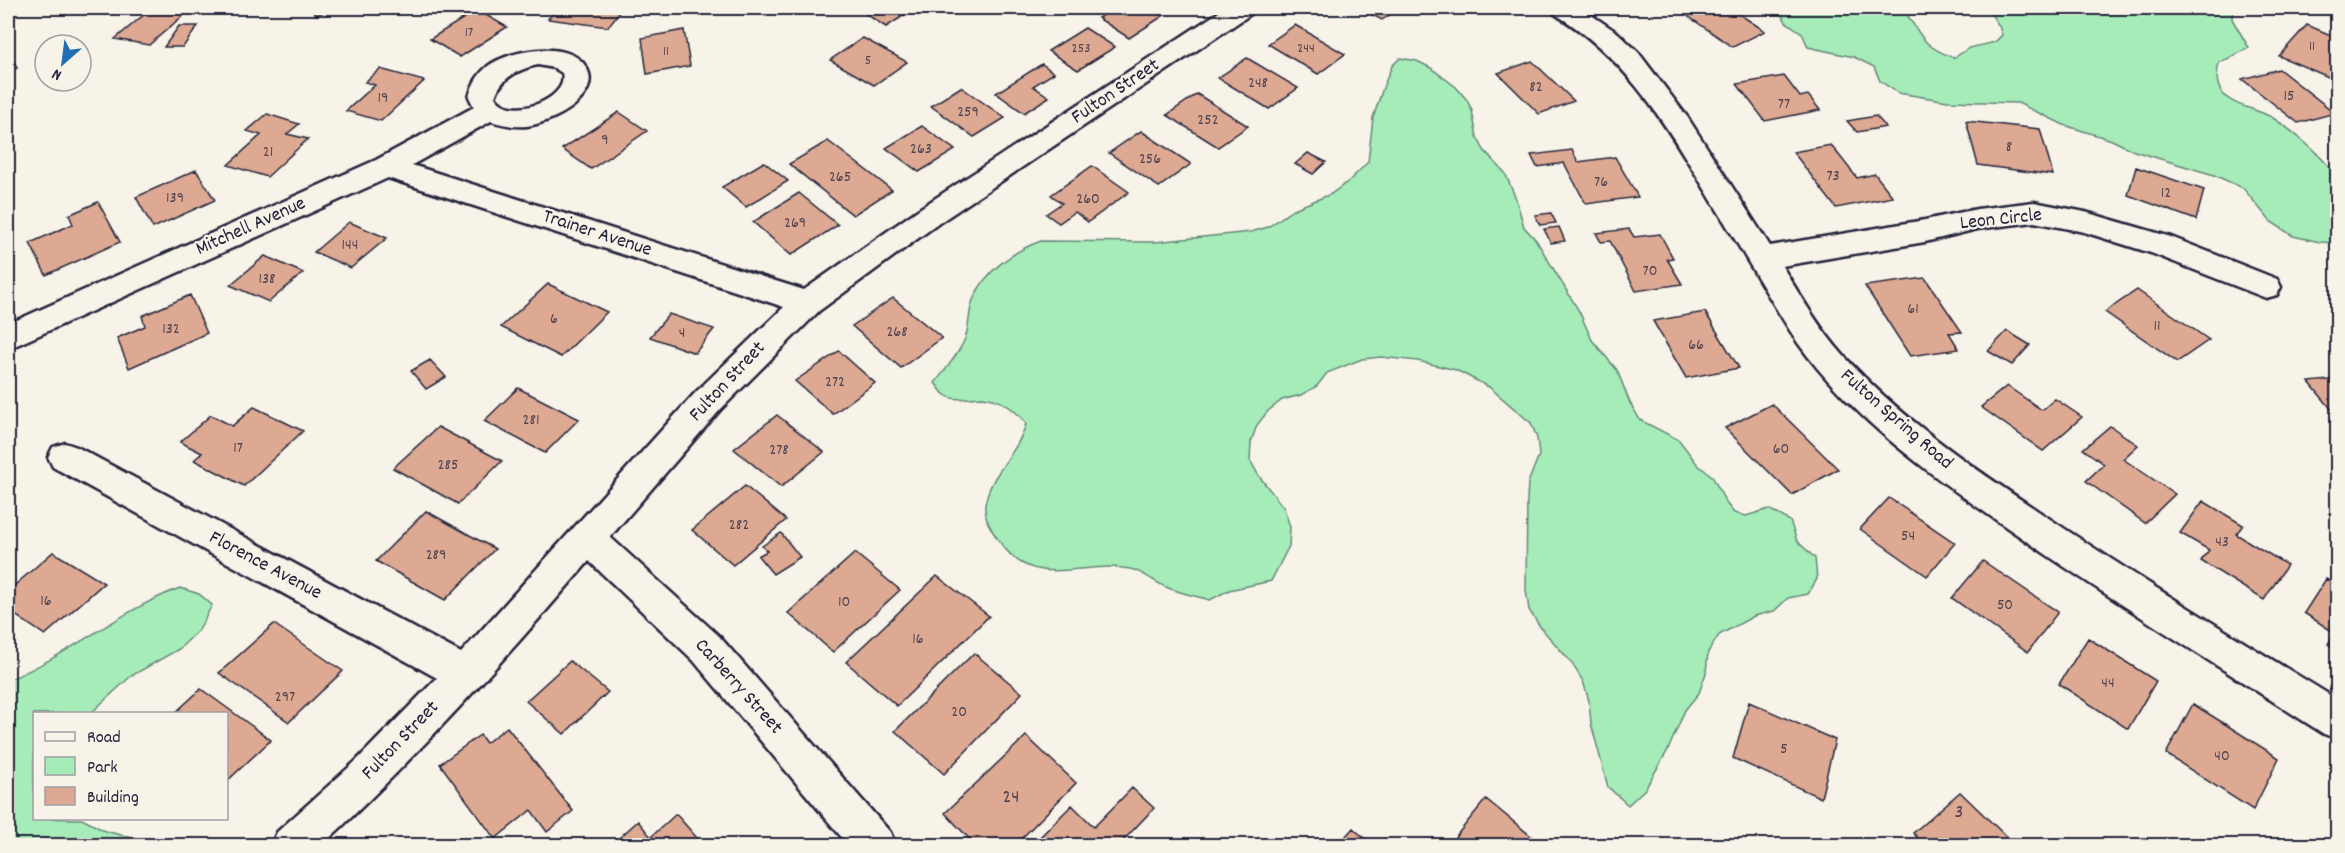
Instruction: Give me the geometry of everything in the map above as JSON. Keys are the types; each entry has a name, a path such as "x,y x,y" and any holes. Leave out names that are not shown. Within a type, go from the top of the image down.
{"street":[{"name":"Fulton Street","path":"291,846 370,774 589,539 708,401 808,303 929,216 1242,8"},
{"name":"Fulton Spring Road","path":"1564,8 1602,33 1648,80 1693,147 1802,327 1842,376 1895,425 1976,488 2081,560 2337,721"},
{"name":"Mitchell Avenue","path":"8,337 386,167 490,110"},
{"name":"Trainer Avenue","path":"386,167 808,303"},
{"name":"Leon Circle","path":"1762,258 1925,231 1977,219 2034,212 2085,222 2161,245 2266,286"},
{"name":"Florence Avenue","path":"65,457 465,674"},
{"name":"Carberry Street","path":"589,539 706,648 876,846"}],"green space":[{"path":"1778,8 1902,8 1927,43 1954,58 1969,48 1995,42 2002,35 1987,8 2233,8 2232,19 2249,48 2219,63 2217,77 2219,88 2232,101 2263,113 2280,123 2300,138 2328,166 2339,189 2337,243 2293,236 2270,221 2243,188 2214,175 2134,151 2112,140 2064,125 2018,103 1948,101 1898,93 1880,81 1874,67 1854,57 1808,47 1802,33 1786,22"},
{"path":"1400,58 1417,61 1431,68 1456,87 1467,100 1472,111 1477,137 1484,150 1505,173 1524,227 1536,240 1579,311 1592,340 1617,370 1630,403 1640,420 1679,440 1698,465 1712,476 1734,513 1746,516 1769,509 1790,521 1797,541 1815,558 1817,579 1808,594 1788,598 1774,611 1754,616 1719,635 1708,652 1706,673 1699,693 1685,710 1668,750 1645,789 1628,805 1608,787 1591,723 1589,701 1583,681 1571,662 1541,628 1529,610 1526,590 1527,500 1528,483 1539,455 1537,438 1531,423 1489,387 1456,370 1418,361 1381,357 1362,359 1327,373 1317,386 1301,395 1282,400 1268,411 1257,425 1251,442 1250,460 1259,476 1284,508 1290,527 1289,546 1271,581 1229,590 1210,600 1171,589 1130,569 1110,567 1041,570 1025,565 1011,555 989,525 985,505 994,480 1017,444 1026,424 1018,414 1002,403 983,397 958,399 949,397 935,383 964,341 970,310 978,290 992,271 1020,250 1041,241 1155,242 1251,232 1268,227 1294,209 1331,194 1350,180 1368,162 1373,118 1392,66"},
{"path":"180,588 199,594 212,605 199,630 179,649 131,676 92,712 33,712 33,820 84,820 105,831 137,839 147,845 8,845 8,680 52,659 158,598"}],"building":[{"path":"152,8 192,8 149,45 115,39"},
{"path":"308,8 333,8 317,15"},
{"path":"557,8 622,8 608,27 548,19"},
{"path":"877,8 906,8 911,11 886,27 866,14"},
{"path":"1109,8 1158,8 1154,10 1163,16 1129,38 1098,18 1112,9"},
{"path":"1359,8 1400,8 1382,20"},
{"path":"1676,8 1730,8 1765,31 1733,47"},
{"path":"477,10 507,27 460,57 430,39"},
{"path":"1295,25 1345,54 1318,74 1268,44"},
{"path":"2307,25 2338,38 2338,81 2279,56"},
{"path":"179,26 198,26 183,47 164,47"},
{"path":"1085,28 1115,47 1078,70 1048,51"},
{"path":"684,30 690,66 647,74 642,38"},
{"path":"863,38 907,62 874,85 830,60"},
{"path":"8,48 17,68 8,72"},
{"path":"1247,58 1298,88 1269,109 1218,78"},
{"path":"1532,61 1574,101 1539,114 1498,73"},
{"path":"1042,64 1054,73 1033,86 1049,97 1024,113 996,93"},
{"path":"380,69 424,81 381,121 346,111 375,85 365,82"},
{"path":"2279,69 2335,113 2298,123 2242,79"},
{"path":"1784,76 1800,97 1808,95 1820,110 1765,121 1737,84"},
{"path":"961,87 1005,118 974,137 931,106"},
{"path":"1197,94 1248,126 1218,147 1167,115"},
{"path":"619,112 647,131 591,169 562,149"},
{"path":"267,114 299,124 287,134 308,139 267,177 228,165 261,135 247,131"},
{"path":"1876,116 1886,127 1857,132 1847,121"},
{"path":"1966,121 2040,129 2053,175 1978,165"},
{"path":"922,126 955,150 919,172 886,148"},
{"path":"1141,131 1191,164 1159,187 1109,153"},
{"path":"828,141 892,190 853,215 789,164"},
{"path":"1831,145 1857,178 1875,174 1893,197 1836,208 1793,152"},
{"path":"1572,150 1578,162 1615,157 1638,197 1586,204 1564,163 1537,167 1531,155"},
{"path":"1308,153 1326,162 1313,174 1295,164"},
{"path":"764,162 788,181 746,207 722,187"},
{"path":"1092,166 1129,192 1088,222 1075,212 1059,223 1046,214 1062,203 1051,195"},
{"path":"2136,167 2204,190 2196,220 2128,195"},
{"path":"196,170 215,200 153,228 136,197"},
{"path":"799,193 838,225 791,255 753,222"},
{"path":"98,202 120,242 46,275 30,243 73,224 69,215"},
{"path":"1551,213 1556,223 1540,225 1535,215"},
{"path":"349,222 387,238 351,268 314,252"},
{"path":"1559,227 1565,241 1551,243 1544,229"},
{"path":"1629,229 1634,237 1660,234 1673,258 1667,259 1682,284 1636,291 1610,241 1601,242 1596,233"},
{"path":"265,256 303,273 269,302 230,285"},
{"path":"1925,278 1962,332 1949,333 1959,349 1910,356 1865,286"},
{"path":"548,284 607,312 561,357 501,327"},
{"path":"2137,290 2209,340 2177,362 2105,312"},
{"path":"190,295 207,333 129,368 117,338 145,326 142,316"},
{"path":"893,298 942,338 901,368 852,326"},
{"path":"1705,312 1739,368 1686,378 1653,321"},
{"path":"669,314 714,329 695,353 650,337"},
{"path":"2007,331 2030,345 2012,365 1988,351"},
{"path":"839,351 875,383 833,414 795,381"},
{"path":"430,360 446,377 426,389 411,371"},
{"path":"2338,379 2338,417 2309,382"},
{"path":"2007,386 2042,410 2055,399 2082,417 2043,451 1981,407"},
{"path":"518,388 579,419 545,453 484,421"},
{"path":"1772,404 1838,469 1792,495 1725,428"},
{"path":"254,407 303,431 244,486 194,460 202,453 180,442 211,415 232,426"},
{"path":"777,415 824,452 781,487 734,449"},
{"path":"2110,426 2138,445 2123,459 2175,494 2145,523 2086,481 2104,464 2083,449"},
{"path":"438,427 502,461 458,504 393,468"},
{"path":"745,486 786,520 733,565 692,530"},
{"path":"1889,498 1955,543 1927,576 1860,529"},
{"path":"2203,501 2243,525 2236,534 2287,565 2264,600 2201,561 2209,550 2180,533"},
{"path":"426,511 495,549 445,600 376,561"},
{"path":"781,533 800,557 773,574 758,556 767,551 762,546"},
{"path":"53,552 104,583 45,635 8,610 8,591"},
{"path":"855,553 900,590 833,652 788,613"},
{"path":"1983,561 2058,612 2028,652 1952,598"},
{"path":"937,576 989,616 897,706 846,662"},
{"path":"2326,579 2338,586 2338,650 2328,644 2335,633 2304,613"},
{"path":"274,624 343,671 289,722 219,673"},
{"path":"2088,638 2156,681 2128,729 2059,684"},
{"path":"974,653 1022,693 944,774 895,731"},
{"path":"570,661 608,692 564,734 526,701"},
{"path":"201,689 271,740 228,780 228,712 176,712"},
{"path":"1749,702 1835,740 1821,798 1733,758"},
{"path":"2193,704 2279,758 2253,810 2166,754"},
{"path":"507,727 573,811 547,832 531,810 495,839 440,764 480,735 486,743"},
{"path":"1026,736 1076,783 1014,846 976,846 945,813"},
{"path":"1132,788 1154,808 1118,846 1031,846 1072,805 1094,827"},
{"path":"1960,792 2016,846 1926,846 1913,833"},
{"path":"1486,799 1543,846 1448,846"},
{"path":"676,814 704,846 610,846 638,821 651,837"},
{"path":"1353,828 1373,846 1337,846"}]}
